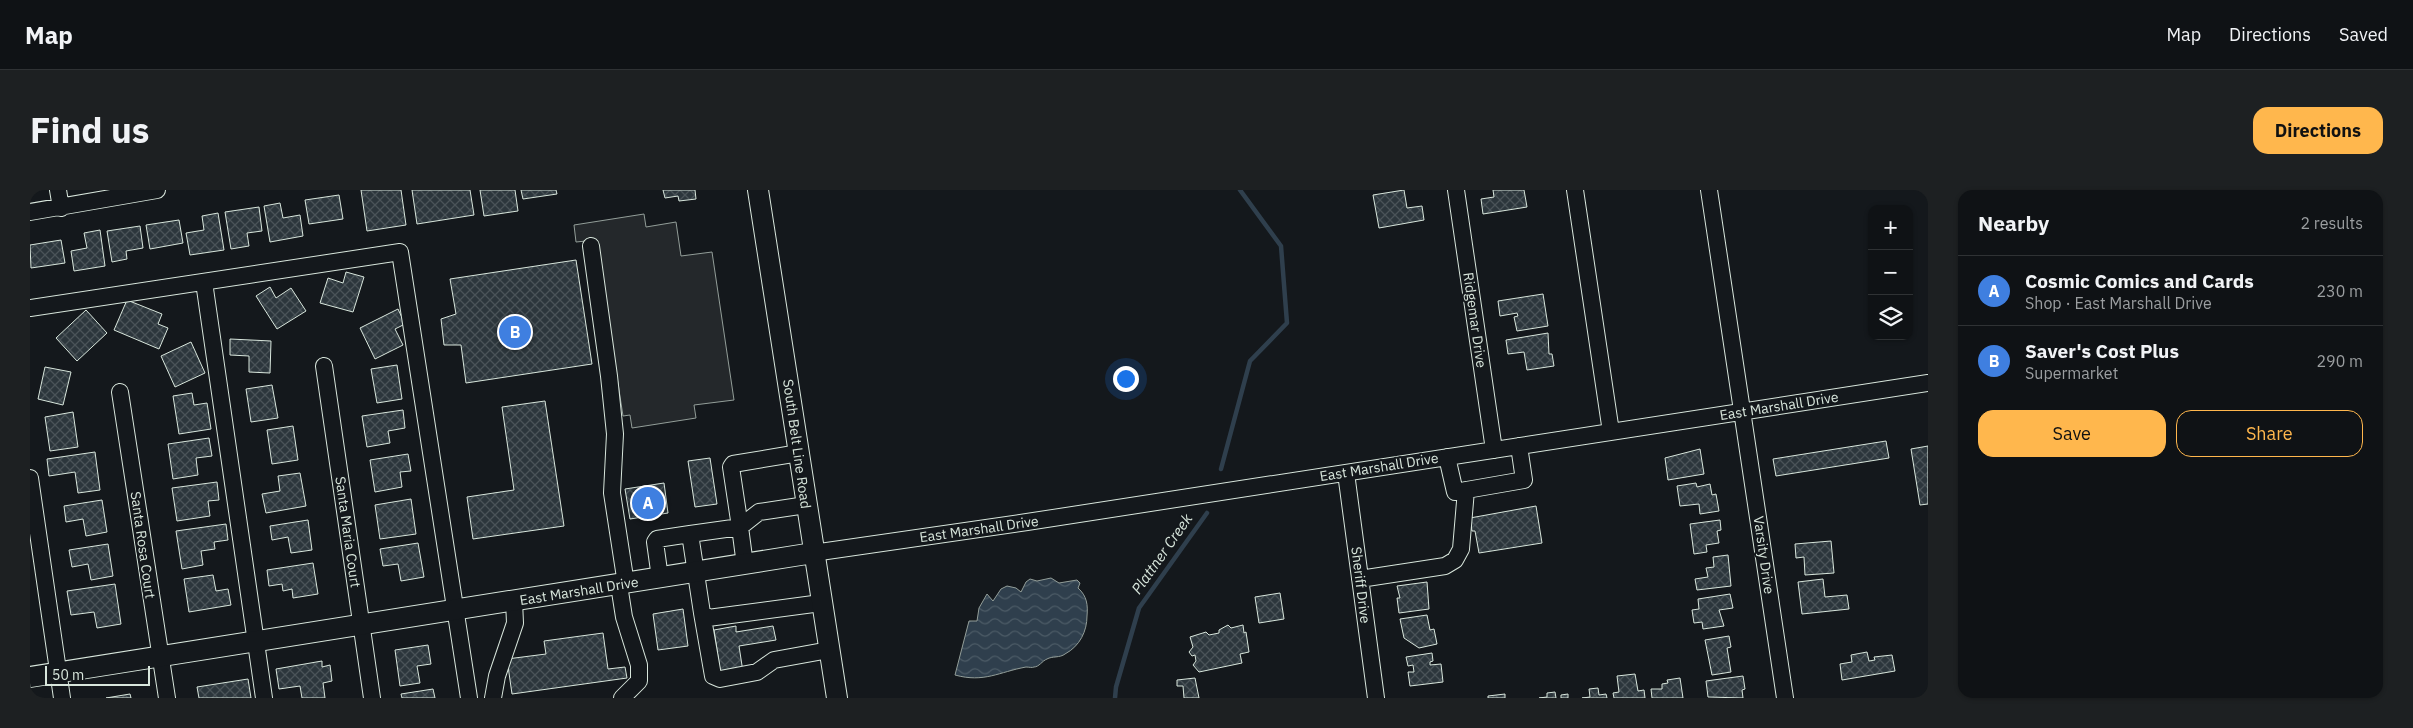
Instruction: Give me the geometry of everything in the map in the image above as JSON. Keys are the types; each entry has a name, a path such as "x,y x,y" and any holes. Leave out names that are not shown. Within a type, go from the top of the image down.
{"main road":[{"name":"South Belt Line Road","path":"758,190 837,698"},
{"name":"East Marshall Drive","path":"30,677 813,553"}],"street":[{"path":"58,190 61,208"},
{"path":"30,212 157,190"},
{"name":"Ridgemar Drive","path":"1456,190 1494,450"},
{"path":"1575,190 1611,432"},
{"name":"Varsity Drive","path":"1709,190 1785,698"},
{"path":"591,246 615,434 612,493 623,584 624,617 639,665 638,681 622,698"},
{"path":"30,308 400,252 469,698"},
{"path":"204,282 264,698"},
{"name":"Santa Maria Court","path":"324,366 372,698"},
{"name":"East Marshall Drive","path":"813,553 1928,383"},
{"name":"Santa Rosa Court","path":"120,392 166,698"},
{"path":"1446,457 1455,492 1524,480 1519,446"},
{"path":"745,565 731,467 733,464 799,453"},
{"name":"Sheriff Drive","path":"1346,472 1376,698"},
{"path":"30,478 62,698"},
{"path":"1360,580 1445,566 1455,560 1461,549 1466,490"},
{"path":"660,578 655,542 657,539 740,527 759,512 806,506"},
{"path":"690,534 713,676 720,678 757,672 774,660 830,650"},
{"path":"494,698 496,676 515,623 514,601"},
{"path":"702,613 708,618 821,603"}],"shaded area":[{"path":"644,214 646,227 676,222 681,256 712,252 734,400 694,405 696,418 632,428 630,415 623,416 596,240 576,242 574,225"}],"water":[{"path":"1051,578 1059,583 1077,580 1080,583 1078,588 1087,604 1087,622 1082,638 1075,647 1063,655 1045,660 1036,667 1026,667 975,678 955,675 969,621 977,621 979,608 987,594 993,601 1001,589 1007,586 1016,588 1021,592 1026,582 1030,579 1037,581"}],"building":[{"path":"361,190 401,190 406,225 367,231"},
{"path":"412,190 470,190 474,215 417,224"},
{"path":"480,190 515,190 518,211 484,216"},
{"path":"521,190 556,190 557,194 523,199"},
{"path":"663,190 695,190 696,199 679,201 678,196 665,198"},
{"path":"1404,190 1407,208 1422,206 1424,220 1379,228 1373,195"},
{"path":"1493,190 1524,190 1527,207 1483,214 1481,199 1494,197"},
{"path":"339,195 343,219 309,224 305,200"},
{"path":"280,203 283,218 300,215 303,236 270,242 264,206"},
{"path":"259,207 262,231 247,233 249,246 231,249 225,212"},
{"path":"218,213 224,250 190,255 186,233 204,230 202,216"},
{"path":"179,220 183,243 150,249 146,225"},
{"path":"140,226 143,248 126,251 127,259 112,262 107,231"},
{"path":"100,230 105,266 74,271 71,251 87,248 84,233"},
{"path":"61,240 65,263 31,268 30,245"},
{"path":"576,260 592,364 466,383 461,345 444,345 441,319 456,314 450,279"},
{"path":"346,272 364,277 353,312 320,303 328,278 343,283"},
{"path":"270,287 276,298 291,288 306,311 277,329 256,296"},
{"path":"1543,294 1548,326 1517,331 1514,317 1518,316 1517,313 1500,316 1498,301"},
{"path":"127,300 162,314 158,324 168,328 159,349 114,330"},
{"path":"398,309 405,324 395,329 403,345 375,359 360,328"},
{"path":"86,310 107,333 77,361 56,338"},
{"path":"1548,333 1549,354 1552,354 1554,366 1527,370 1524,352 1508,354 1506,340"},
{"path":"230,339 271,341 270,373 249,372 249,356 230,355"},
{"path":"191,342 205,373 175,387 161,356"},
{"path":"397,365 402,399 377,403 371,369"},
{"path":"45,367 71,372 63,405 38,399"},
{"path":"272,385 278,418 251,422 246,389"},
{"path":"192,393 194,405 207,403 211,429 179,434 173,396"},
{"path":"545,401 564,526 473,539 467,497 514,490 502,407"},
{"path":"403,410 405,428 388,431 390,443 367,447 362,416"},
{"path":"73,412 78,447 50,451 45,417"},
{"path":"293,426 298,460 272,464 267,430"},
{"path":"209,438 212,456 196,458 198,475 173,479 168,444"},
{"path":"1886,441 1889,458 1776,476 1773,459"},
{"path":"1928,446 1928,504 1920,505 1911,449"},
{"path":"1700,449 1704,474 1668,480 1665,458"},
{"path":"95,452 100,490 78,493 75,472 49,476 47,459"},
{"path":"408,454 411,471 400,472 402,487 375,492 370,460"},
{"path":"710,458 717,504 695,507 688,461"},
{"path":"300,473 306,506 266,513 262,494 280,491 278,476"},
{"path":"217,482 219,500 208,501 210,516 177,521 172,488"},
{"path":"664,483 668,513 630,519 625,489"},
{"path":"1696,483 1697,487 1710,484 1712,495 1716,494 1719,511 1700,514 1699,504 1680,506 1677,486"},
{"path":"411,499 416,534 380,539 375,505"},
{"path":"102,500 107,532 86,536 83,519 66,522 64,506"},
{"path":"1536,506 1542,543 1479,553 1475,531 1472,531 1470,518"},
{"path":"308,520 312,550 291,553 288,537 272,540 270,526"},
{"path":"1720,520 1721,530 1717,531 1719,543 1706,545 1707,552 1694,554 1690,524"},
{"path":"226,524 228,540 214,542 215,549 201,551 203,565 182,569 176,531"},
{"path":"1831,541 1834,573 1805,575 1804,557 1796,558 1795,544"},
{"path":"418,543 424,577 401,581 398,564 383,566 380,549"},
{"path":"108,544 113,576 91,580 88,564 72,567 69,550"},
{"path":"1728,555 1731,586 1697,590 1695,579 1708,577 1706,568 1714,567 1713,557"},
{"path":"313,563 318,594 293,598 292,589 283,591 282,584 269,586 267,570"},
{"path":"213,575 216,591 228,589 231,605 189,612 184,579"},
{"path":"1823,579 1825,597 1847,595 1849,609 1802,614 1798,582"},
{"path":"1427,582 1429,609 1399,613 1397,598 1400,598 1397,586"},
{"path":"115,584 121,624 97,628 94,612 71,615 67,591"},
{"path":"1280,593 1284,619 1259,623 1255,597"},
{"path":"1730,594 1733,608 1719,610 1724,626 1703,629 1702,622 1694,623 1692,610 1699,609 1698,599"},
{"path":"683,609 688,646 658,650 653,614"},
{"path":"1427,615 1430,630 1434,629 1437,644 1419,648 1404,638 1400,619"},
{"path":"1228,625 1231,628 1243,625 1249,652 1240,654 1242,663 1199,672 1193,665 1196,661 1195,655 1192,656 1189,652 1193,647 1190,637 1206,632 1209,635 1219,633 1219,630"},
{"path":"736,626 736,632 773,626 776,640 739,646 743,672 721,676 714,630"},
{"path":"603,633 608,669 625,667 627,678 512,694 507,659 546,654 544,641"},
{"path":"1729,636 1731,647 1727,648 1731,672 1712,675 1705,640"},
{"path":"428,645 431,664 417,666 420,683 400,686 395,650"},
{"path":"1867,652 1869,661 1875,660 1874,657 1892,655 1895,671 1842,680 1840,664 1852,662 1851,655"},
{"path":"1432,653 1433,661 1430,662 1430,665 1441,664 1443,682 1410,686 1408,672 1414,672 1413,665 1408,666 1406,657"},
{"path":"322,661 322,667 330,665 332,681 323,683 325,698 302,698 300,686 279,689 276,669"},
{"path":"1635,674 1638,691 1644,690 1645,698 1614,698 1613,693 1619,692 1617,676"},
{"path":"1743,676 1745,689 1742,690 1743,698 1708,697 1706,681"},
{"path":"1195,678 1199,698 1184,698 1183,686 1177,686 1177,680"},
{"path":"1680,678 1683,698 1652,698 1651,689 1662,689 1662,684 1668,683 1667,680"},
{"path":"248,679 251,698 199,698 197,687"},
{"path":"1598,688 1599,695 1606,694 1607,698 1582,698 1590,697 1589,689"},
{"path":"433,689 435,698 402,698 401,694"},
{"path":"1555,692 1556,698 1539,698 1547,697 1547,693"},
{"path":"130,694 131,698 106,698"},
{"path":"1505,694 1505,698 1488,698 1488,696"},
{"path":"1568,694 1568,698 1561,698 1561,695"}],"waterway":[{"name":"Plattner Creek","path":"1221,469 1250,361 1287,323 1281,246 1240,190"},
{"name":"Plattner Creek","path":"1115,698 1116,687 1139,608 1207,513"}],"place":[{"name":"Saver's Cost Plus","path":"515,332"},
{"name":"Cosmic Comics and Cards","path":"648,503"}]}
